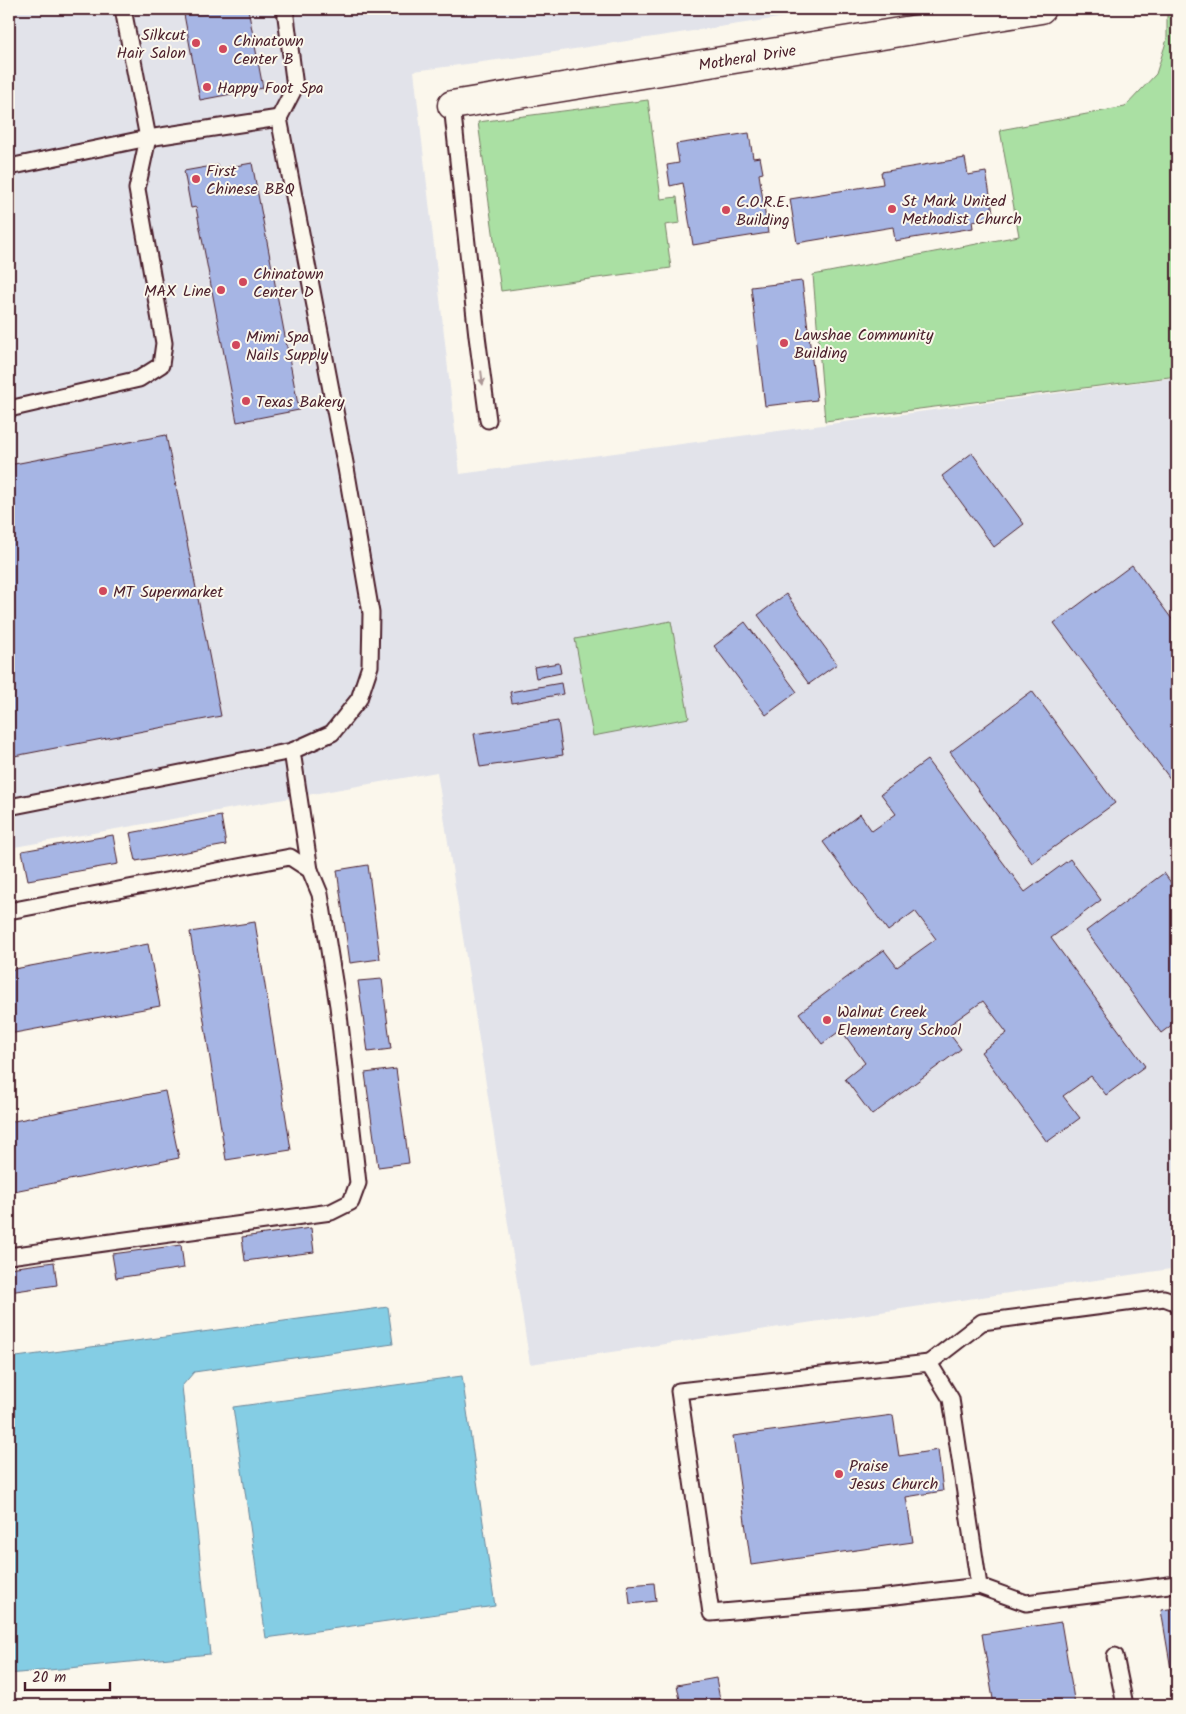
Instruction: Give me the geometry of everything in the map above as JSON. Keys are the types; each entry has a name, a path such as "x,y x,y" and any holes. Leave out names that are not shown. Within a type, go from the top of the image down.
{"street":[{"name":"Motheral Drive","path":"452,105 1041,9"}],"lane":[{"path":"9,409 139,379 161,365 164,343 137,189 148,138 123,9"},
{"path":"9,806 292,751 332,733 359,699 370,666 371,613 346,468 279,118 295,87 284,9"},
{"path":"452,105 488,420"},
{"path":"9,167 148,138 279,118"},
{"path":"9,1256 331,1212 351,1202 358,1184 338,1006 320,894 310,870 292,751"},
{"path":"9,911 290,857 310,870"},
{"path":"1177,1303 1164,1298 982,1322 929,1363 679,1391 711,1613 879,1598 979,1586 1026,1603 1177,1584"},
{"path":"929,1363 951,1399 979,1586"},
{"path":"1116,1656 1125,1705"}],"shaded area":[{"name":"Walnut Creek Elementary School","path":"9,9 838,9 528,56 414,71 460,474 1177,377 1177,1268 530,1364 437,772 9,848"}],"green space":[{"path":"1167,9 1177,9 1177,376 825,421 813,275 1019,236 1000,130 1125,107 1156,74 1167,39"},
{"path":"648,100 661,199 677,197 680,223 665,225 671,268 501,291 478,122"},
{"path":"671,621 689,718 593,736 575,639"}],"water":[{"path":"388,1307 393,1344 194,1372 182,1386 210,1654 9,1674 9,1358"},
{"path":"462,1376 495,1606 266,1638 233,1407"}],"building":[{"name":"Chinatown Center B","path":"183,9 248,9 263,88 200,100"},
{"name":"C.O.R.E. Building","path":"749,133 753,158 760,157 763,173 759,174 768,233 693,245 683,183 670,186 667,165 679,163 676,144"},
{"name":"St Mark United Methodist Church","path":"965,158 968,175 986,172 994,218 972,221 973,228 895,241 893,227 797,243 790,199 883,184 881,172"},
{"name":"Chinatown Center D","path":"252,163 299,410 237,422 196,207 191,208 184,171 218,165 219,169"},
{"name":"Lawshae Community Building","path":"802,281 817,400 765,406 751,287"},
{"name":"MT Supermarket","path":"166,435 221,716 9,757 9,465"},
{"path":"972,453 1024,524 994,547 942,476"},
{"path":"1132,565 1177,626 1177,788 1054,623"},
{"path":"786,594 837,664 809,684 758,615"},
{"path":"745,622 797,692 766,715 714,646"},
{"path":"559,663 561,673 536,678 534,667"},
{"path":"561,683 563,694 512,703 510,692"},
{"path":"1032,691 1115,803 1032,863 950,752"},
{"path":"558,721 563,755 480,767 474,734"},
{"path":"927,760 1025,892 1070,859 1101,900 1051,938 1145,1066 1106,1095 1091,1076 1063,1096 1080,1118 1047,1142 981,1052 1007,1033 983,1001 945,1028 961,1049 872,1115 845,1079 865,1063 841,1030 822,1044 799,1013 884,950 897,967 936,939 915,911 888,931 823,842 860,814 872,831 896,814 881,794"},
{"path":"221,816 226,845 136,861 130,833"},
{"path":"113,835 118,864 28,880 22,851"},
{"path":"368,865 380,959 350,963 337,870"},
{"path":"1164,873 1177,891 1177,1021 1161,1033 1086,931"},
{"path":"255,922 291,1150 226,1160 190,932"},
{"path":"148,944 160,1006 9,1034 9,970"},
{"path":"382,979 391,1049 368,1052 358,981"},
{"path":"396,1069 409,1163 378,1167 365,1073"},
{"path":"165,1091 179,1158 9,1192 9,1122"},
{"path":"311,1228 314,1252 245,1261 242,1237"},
{"path":"181,1245 184,1268 116,1278 112,1254"},
{"path":"54,1262 57,1285 9,1292 9,1268"},
{"name":"Praise Jesus Church","path":"893,1415 899,1456 938,1450 943,1491 906,1497 913,1542 751,1565 733,1436"},
{"path":"654,1583 656,1601 630,1604 628,1585"},
{"path":"1177,1608 1177,1705 1161,1610"},
{"path":"1061,1622 1075,1705 994,1705 982,1634"},
{"path":"716,1678 721,1705 681,1705 677,1685"}],"place":[{"name":"Silkcut Hair Salon","path":"196,43"},
{"name":"Chinatown Center B","path":"223,49"},
{"name":"Happy Foot Spa","path":"207,87"},
{"name":"First Chinese BBQ","path":"196,179"},
{"name":"St Mark United Methodist Church","path":"892,209"},
{"name":"C.O.R.E. Building","path":"726,210"},
{"name":"Chinatown Center D","path":"243,282"},
{"name":"MAX Line","path":"221,290"},
{"name":"Lawshae Community Building","path":"784,343"},
{"name":"Mimi Spa Nails Supply","path":"236,345"},
{"name":"Texas Bakery","path":"246,401"},
{"name":"MT Supermarket","path":"103,591"},
{"name":"Walnut Creek Elementary School","path":"827,1020"},
{"name":"Praise Jesus Church","path":"839,1474"}]}
